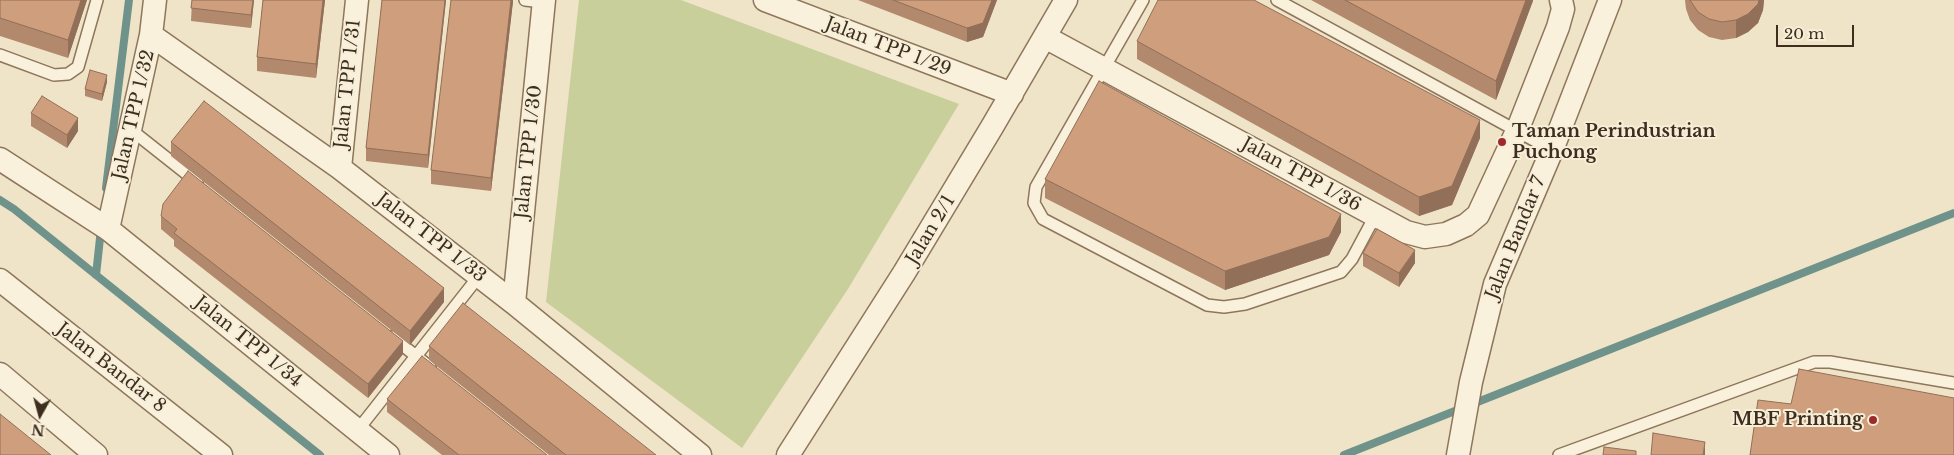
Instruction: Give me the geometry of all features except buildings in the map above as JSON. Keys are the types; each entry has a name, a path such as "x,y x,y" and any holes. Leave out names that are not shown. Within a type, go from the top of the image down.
{"street":[{"name":"Jalan TPP 1/32","path":"108,229 151,34 155,0"},
{"name":"Jalan TPP 1/31","path":"340,168 357,0"},
{"name":"Jalan TPP 1/36","path":"1045,36 1375,216 1406,232 1425,237 1446,234 1466,225 1478,214 1517,131 1558,27 1563,9 1561,0"},
{"name":"Jalan Bandar 7","path":"1459,451 1484,321 1495,284 1552,150 1610,0"},
{"name":"Jalan TPP 1/30","path":"514,303 537,1"},
{"name":"Jalan TPP 1/29","path":"772,1 1012,94"},
{"name":"Jalan 2/1","path":"788,455 904,273 1012,94 1063,1"},
{"name":"Jalan TPP 1/33","path":"151,34 340,168 514,303 700,455"},
{"name":"Jalan TPP 1/34","path":"0,159 108,229 388,455"},
{"name":"Jalan Bandar 8","path":"0,280 221,455"},
{"path":"0,374 96,455"}],"lane":[{"path":"0,55 54,75 68,74 78,67 97,0"},
{"path":"1143,0 1036,187 1034,203 1043,219 1207,304 1224,307 1245,304 1341,272 1352,259 1375,216"},
{"path":"1277,0 1552,150"},
{"path":"130,128 208,190"},
{"path":"357,431 479,276"},
{"path":"385,331 439,374"},
{"path":"1559,455 1814,362 1830,362 1954,383"}],"green space":[{"path":"579,0 681,0 959,104 848,289 742,448 546,302"}],"waterway":[{"path":"106,188 129,0"},
{"path":"0,200 14,209 320,455"},
{"path":"1344,455 1954,213"},
{"path":"96,275 101,229"}],"place":[{"name":"Taman Perindustrian Puchong","path":"1502,142"},
{"name":"MBF Printing","path":"1873,420"}]}
